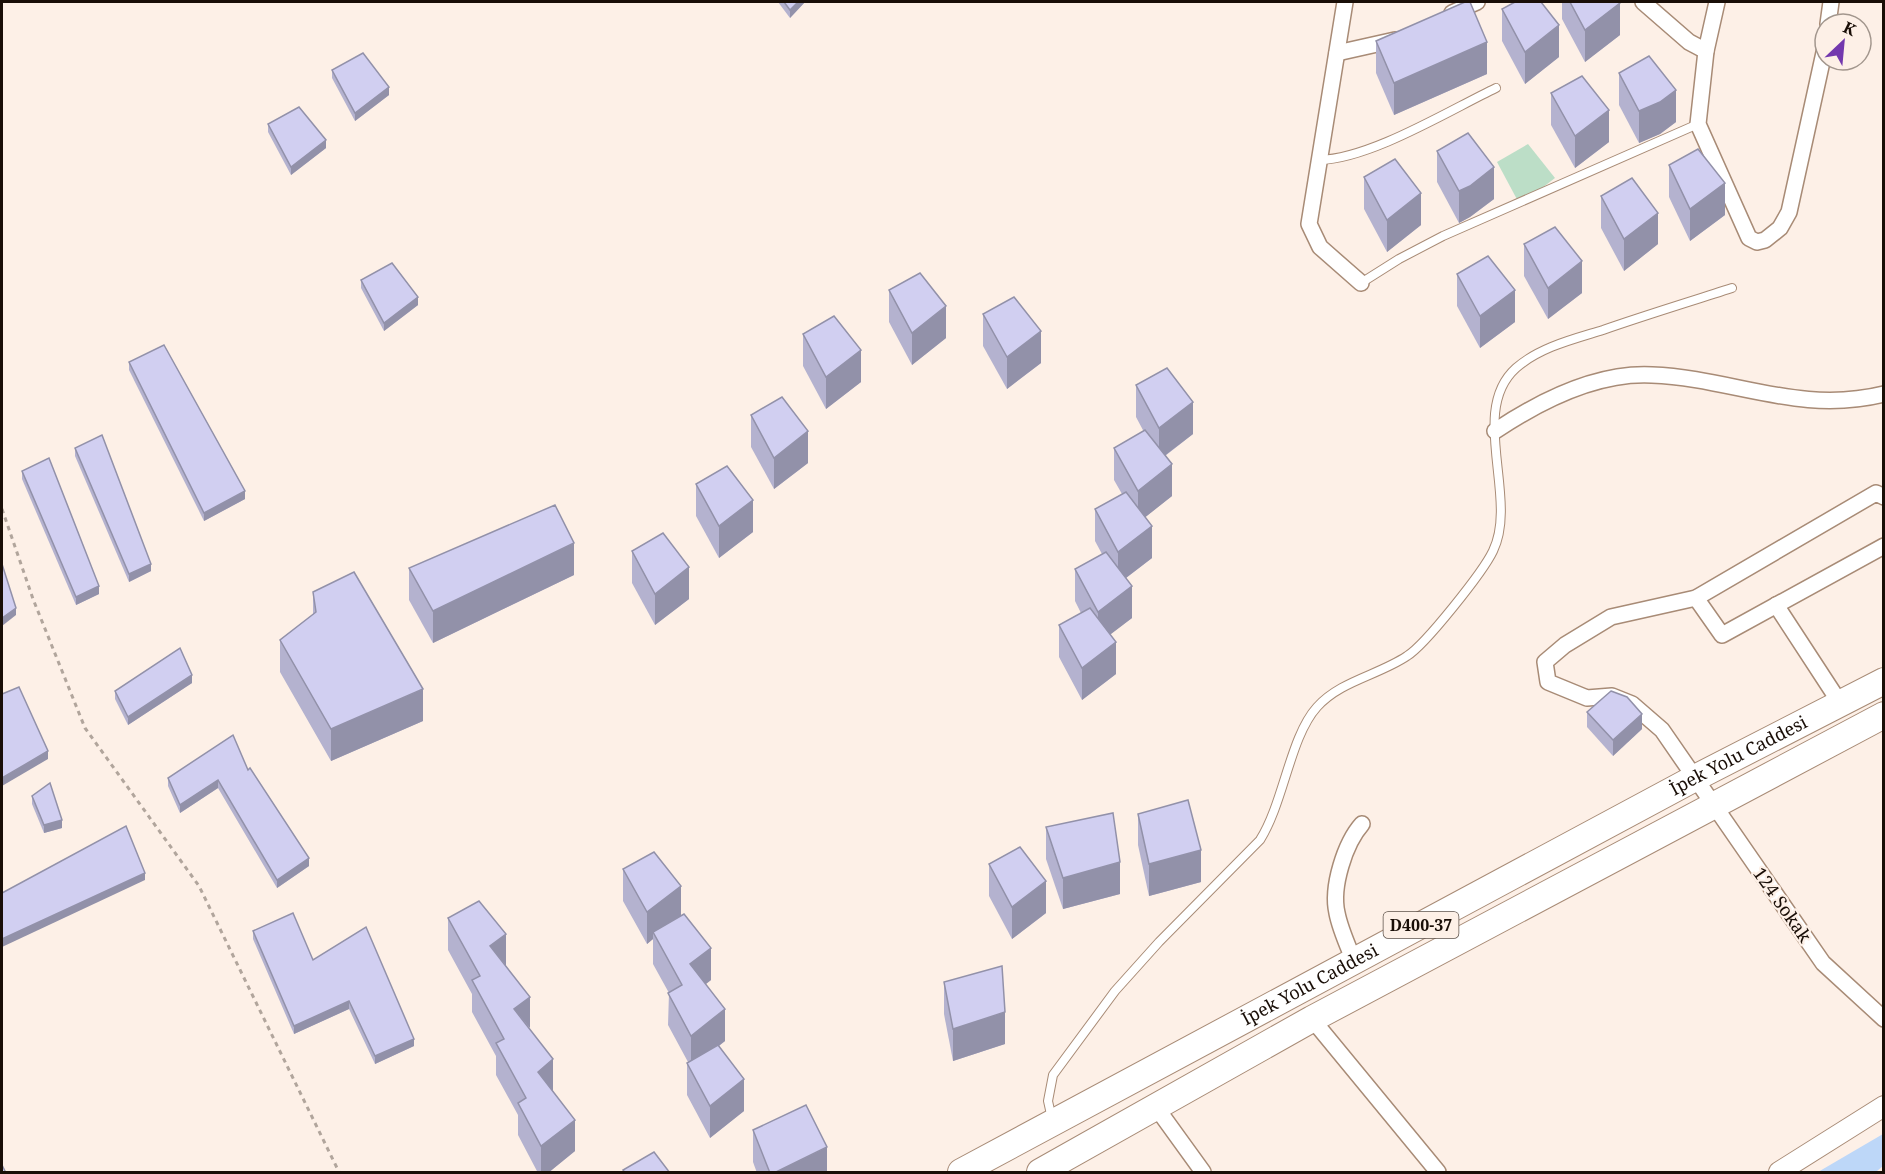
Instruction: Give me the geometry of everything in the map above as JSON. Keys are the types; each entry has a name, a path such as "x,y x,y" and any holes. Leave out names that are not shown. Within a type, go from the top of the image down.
{"highway":[{"name":"İpek Yolu Caddesi","path":"961,1173 1695,778 1884,681"},
{"name":"İpek Yolu Caddesi","path":"1040,1173 1312,1019 1884,715"}],"street":[{"path":"1345,2 1309,214 1312,234 1320,247 1361,283"},
{"path":"1438,20 1477,2"},
{"path":"1643,2 1689,42 1706,51"},
{"path":"1717,2 1706,51 1698,124 1749,238 1758,242 1765,240 1780,228 1793,203 1820,72"},
{"path":"1337,53 1382,45 1409,34"},
{"path":"1495,431 1515,417 1574,389 1621,376 1652,375 1678,378 1774,397 1811,400 1863,399 1884,394"},
{"path":"1884,497 1876,493 1696,598 1722,635 1884,546"},
{"name":"124 Sokak","path":"1696,598 1611,617 1565,645 1545,662 1548,682 1565,691 1587,698 1612,696 1632,704 1662,730 1823,963 1884,1019"},
{"path":"1776,605 1840,704"},
{"path":"1354,961 1336,912 1336,894 1342,866 1356,831 1362,824"},
{"path":"1312,1019 1438,1173"},
{"path":"1779,1173 1884,1106"},
{"path":"1156,1107 1203,1173"}],"lane":[{"path":"1319,160 1341,159 1361,153 1496,88"},
{"path":"1361,283 1399,259 1443,236 1698,124"},
{"path":"1053,1123 1048,1101 1053,1075 1122,983 1260,840 1271,819 1310,716 1334,693 1414,651 1487,561 1497,540 1502,514 1495,431 1497,408 1504,387 1515,369 1536,355 1565,342 1732,288"}],"path":[{"path":"2,509 33,599 85,728 199,886 339,1173"}],"green space":[{"path":"1528,144 1555,178 1520,205 1497,162"}],"water":[{"path":"1883,1134 1883,1166 1877,1171 1818,1172"}],"building":[{"path":"784,2 798,2 790,10"},
{"path":"1465,2 1470,2 1487,42 1394,83 1376,41"},
{"path":"1515,2 1541,2 1559,25 1525,52 1502,9"},
{"path":"1570,2 1618,2 1620,3 1585,30"},
{"path":"363,53 389,87 355,113 332,70"},
{"path":"1649,56 1676,90 1660,102 1639,111 1619,73"},
{"path":"1582,76 1609,110 1575,136 1551,93"},
{"path":"299,107 326,140 291,167 268,124"},
{"path":"1468,133 1494,167 1470,186 1459,191 1437,151"},
{"path":"1698,149 1725,183 1690,209 1669,165"},
{"path":"1395,159 1421,193 1387,220 1364,177"},
{"path":"1632,178 1658,213 1624,239 1601,196"},
{"path":"1555,227 1582,261 1548,288 1524,244"},
{"path":"1488,256 1515,290 1480,316 1457,274"},
{"path":"392,263 418,297 384,323 361,280"},
{"path":"920,273 946,306 912,333 889,290"},
{"path":"1014,297 1041,331 1007,357 983,314"},
{"path":"834,316 861,350 826,377 803,334"},
{"path":"164,345 245,491 204,513 129,362"},
{"path":"1167,368 1193,402 1159,428 1136,385"},
{"path":"782,397 808,431 774,458 751,415"},
{"path":"1145,430 1172,464 1138,491 1114,448"},
{"path":"102,435 151,564 129,574 75,448"},
{"path":"49,458 99,586 76,597 22,471"},
{"path":"727,466 753,500 719,526 696,484"},
{"path":"1126,492 1152,526 1118,552 1095,509"},
{"path":"555,505 574,543 433,611 409,568"},
{"path":"663,533 689,567 655,594 632,551"},
{"path":"1106,552 1132,586 1098,612 1075,569"},
{"path":"2,564 16,608 2,618"},
{"path":"354,572 423,689 331,729 280,640 316,612 313,592"},
{"path":"1090,608 1116,642 1082,668 1059,625"},
{"path":"180,648 192,675 128,717 115,691"},
{"path":"19,687 48,751 2,778 2,694"},
{"path":"1611,691 1627,697 1642,714 1613,740 1587,712"},
{"path":"233,735 248,770 250,768 309,858 277,880 218,780 180,805 168,778"},
{"path":"50,783 62,820 44,825 32,796"},
{"path":"1188,800 1201,850 1149,864 1138,814"},
{"path":"1113,813 1120,862 1063,878 1046,827"},
{"path":"126,826 145,873 2,939 2,893"},
{"path":"1020,847 1046,881 1012,907 989,864"},
{"path":"654,852 681,886 647,912 623,869"},
{"path":"479,901 506,934 490,946 530,997 514,1009 553,1059 538,1072 575,1120 541,1146 518,1103 526,1098 496,1043 504,1039 472,980 480,976 448,918"},
{"path":"293,913 313,960 366,927 414,1039 375,1056 349,1001 294,1026 253,931"},
{"path":"684,914 711,948 690,964 725,1009 691,1036 668,993 682,985 653,932"},
{"path":"1002,966 1005,1012 953,1029 944,982"},
{"path":"718,1045 744,1079 710,1106 687,1063"},
{"path":"806,1105 827,1147 770,1173 753,1130"},
{"path":"654,1152 670,1173 625,1173 623,1170"}]}
